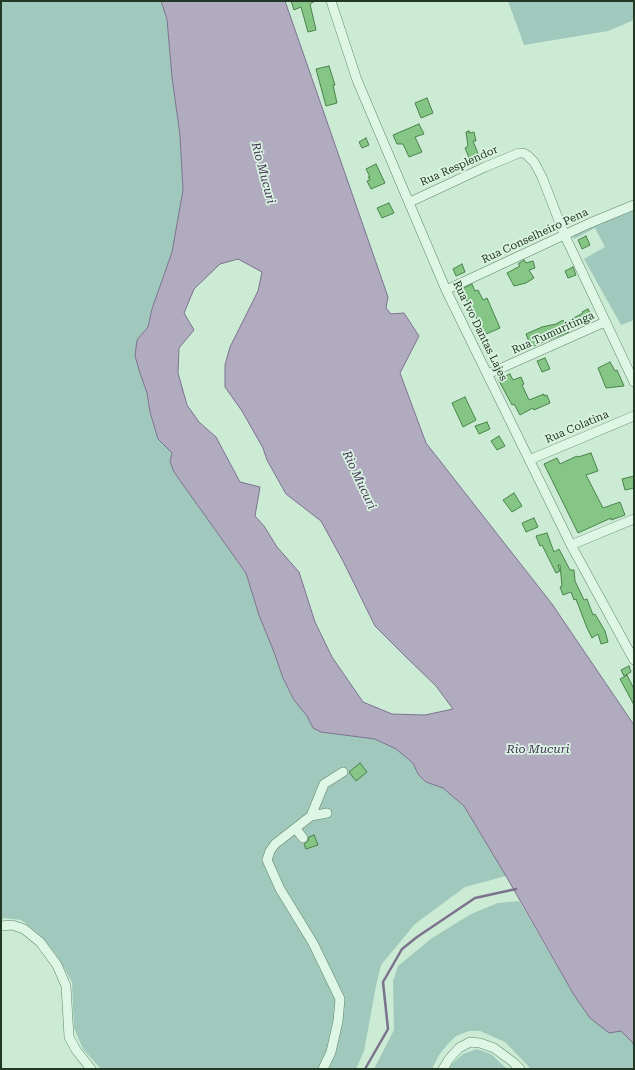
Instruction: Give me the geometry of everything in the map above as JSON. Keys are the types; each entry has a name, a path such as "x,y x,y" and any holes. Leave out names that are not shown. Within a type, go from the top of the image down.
{"street":[{"name":"Rua Ivo Dantas Lajes","path":"331,1 356,80 410,202 446,290 570,545 634,660"},
{"name":"Rua Resplendor","path":"410,202 485,167 519,153 524,153 534,162 542,177 565,236"},
{"name":"Rua Conselheiro Pena","path":"446,290 565,236 600,218 634,204"},
{"path":"565,236 634,382"},
{"name":"Rua Tumuritinga","path":"488,374 606,322"},
{"name":"Rua Colatina","path":"529,460 634,416"},
{"path":"570,545 634,519"},
{"path":"625,645 634,641"},
{"path":"323,1069 331,1052 338,1021 340,999 313,943 280,889 267,860 270,851 275,844 311,816 324,784 343,772"},
{"path":"311,816 327,813"},
{"path":"296,829 303,838"},
{"path":"1,926 12,925 24,929 40,942 57,965 66,986 69,1037 76,1050 91,1069"},
{"path":"443,1069 449,1059 459,1048 470,1042 480,1043 494,1048 514,1062 520,1069"}],"shaded area":[{"path":"1,1 161,1 167,19 172,77 180,135 183,190 172,252 152,309 148,327 137,340 135,356 147,393 150,412 158,439 172,453 170,462 174,472 246,573 259,615 283,678 294,700 308,716 313,728 321,732 375,739 396,749 413,763 418,774 426,782 443,788 464,806 506,876 465,887 415,924 381,965 364,1051 356,1069 101,1069 83,1049 74,1028 72,982 57,956 40,935 21,920 4,918 1,920"},
{"path":"508,1 634,1 634,20 608,31 524,45"},
{"path":"634,208 634,320 621,325 584,259 605,247 595,228 574,239 572,235"},
{"path":"519,901 574,995 621,1031 633,1043 634,1069 531,1069 505,1042 480,1031 469,1031 456,1036 447,1045 439,1055 432,1069 374,1069 394,1030 393,981 398,966 432,938 471,914 498,903"},
{"path":"477,1049 491,1054 507,1069 449,1069 452,1064 463,1054"}],"water":[{"name":"Rio Mucuri","path":"161,1 285,1 388,297 386,308 391,314 404,313 419,336 400,373 426,443 552,604 634,725 634,1048 633,1043 621,1031 609,1033 590,1018 574,995 464,806 443,788 426,782 418,774 413,763 396,749 375,739 321,732 313,728 307,716 294,700 283,678 259,615 246,573 174,472 170,462 172,453 158,439 150,412 147,393 135,356 137,340 148,327 152,309 172,252 183,190 180,135 172,77 167,19","holes":["238,259 262,272 258,291 230,347 225,365 225,387 242,411 263,448 267,460 286,494 321,521 343,561 375,626 436,686 453,709 425,715 392,714 363,702 332,657 315,622 299,572 277,547 264,526 255,516 260,487 240,482 216,437 199,422 187,405 178,373 179,348 194,330 184,313 194,289 220,264"]}],"building":[{"path":"291,1 315,1 310,4 316,30 308,32 301,7 294,10"},
{"path":"329,66 335,85 333,85 337,103 326,106 316,69"},
{"path":"427,98 433,113 421,118 415,103"},
{"path":"419,124 424,134 415,137 422,152 409,157 403,144 397,144 393,135"},
{"path":"469,131 469,133 474,132 476,141 473,141 481,161 472,165 465,148 468,146 466,132"},
{"path":"366,138 369,145 362,148 359,142"},
{"path":"376,164 385,183 371,189 367,181 370,180 368,177 370,177 366,169"},
{"path":"389,203 394,213 382,218 377,208"},
{"path":"586,236 590,245 582,249 578,240"},
{"path":"524,260 526,263 533,261 535,268 529,270 534,278 526,283 514,286 507,273 520,266 518,264"},
{"path":"462,264 465,272 456,276 453,269"},
{"path":"573,267 576,275 568,278 565,271"},
{"path":"472,284 475,291 478,290 483,300 487,298 500,328 484,335 470,304 469,305 465,297 463,297 460,290"},
{"path":"588,309 593,319 587,322 586,321 568,331 569,332 531,347 526,334 542,327 556,324 563,320 564,323"},
{"path":"545,358 550,369 542,372 537,361"},
{"path":"610,362 615,371 617,370 624,386 606,388 598,368"},
{"path":"510,374 513,380 521,377 524,384 522,385 529,400 544,394 544,396 547,395 550,403 534,410 533,408 520,415 514,404 512,405 498,379"},
{"path":"465,397 476,420 463,427 452,403"},
{"path":"487,422 490,429 479,434 475,426"},
{"path":"499,436 505,446 497,450 491,441"},
{"path":"591,453 598,471 586,475 603,508 620,502 625,515 611,520 611,518 578,533 544,464 557,458 560,464 577,456"},
{"path":"634,476 634,488 625,490 622,479"},
{"path":"514,493 522,506 512,512 503,500"},
{"path":"534,518 538,527 526,532 522,523"},
{"path":"547,533 554,552 559,549 570,570 574,570 575,581 584,600 587,599 593,615 595,614 605,631 608,642 601,644 598,634 592,638 576,599 574,600 571,592 563,595 560,587 562,586 560,565 558,565 560,571 556,573 542,545 540,546 536,536"},
{"path":"629,666 631,672 624,676 621,670"},
{"path":"627,675 634,689 634,705 620,679"},
{"path":"360,763 367,772 356,781 349,772"},
{"path":"314,835 318,845 306,849 304,844 308,841 309,837"}],"waterway":[{"path":"365,1069 388,1029 383,982 402,949 417,937 475,898 516,889"}]}
